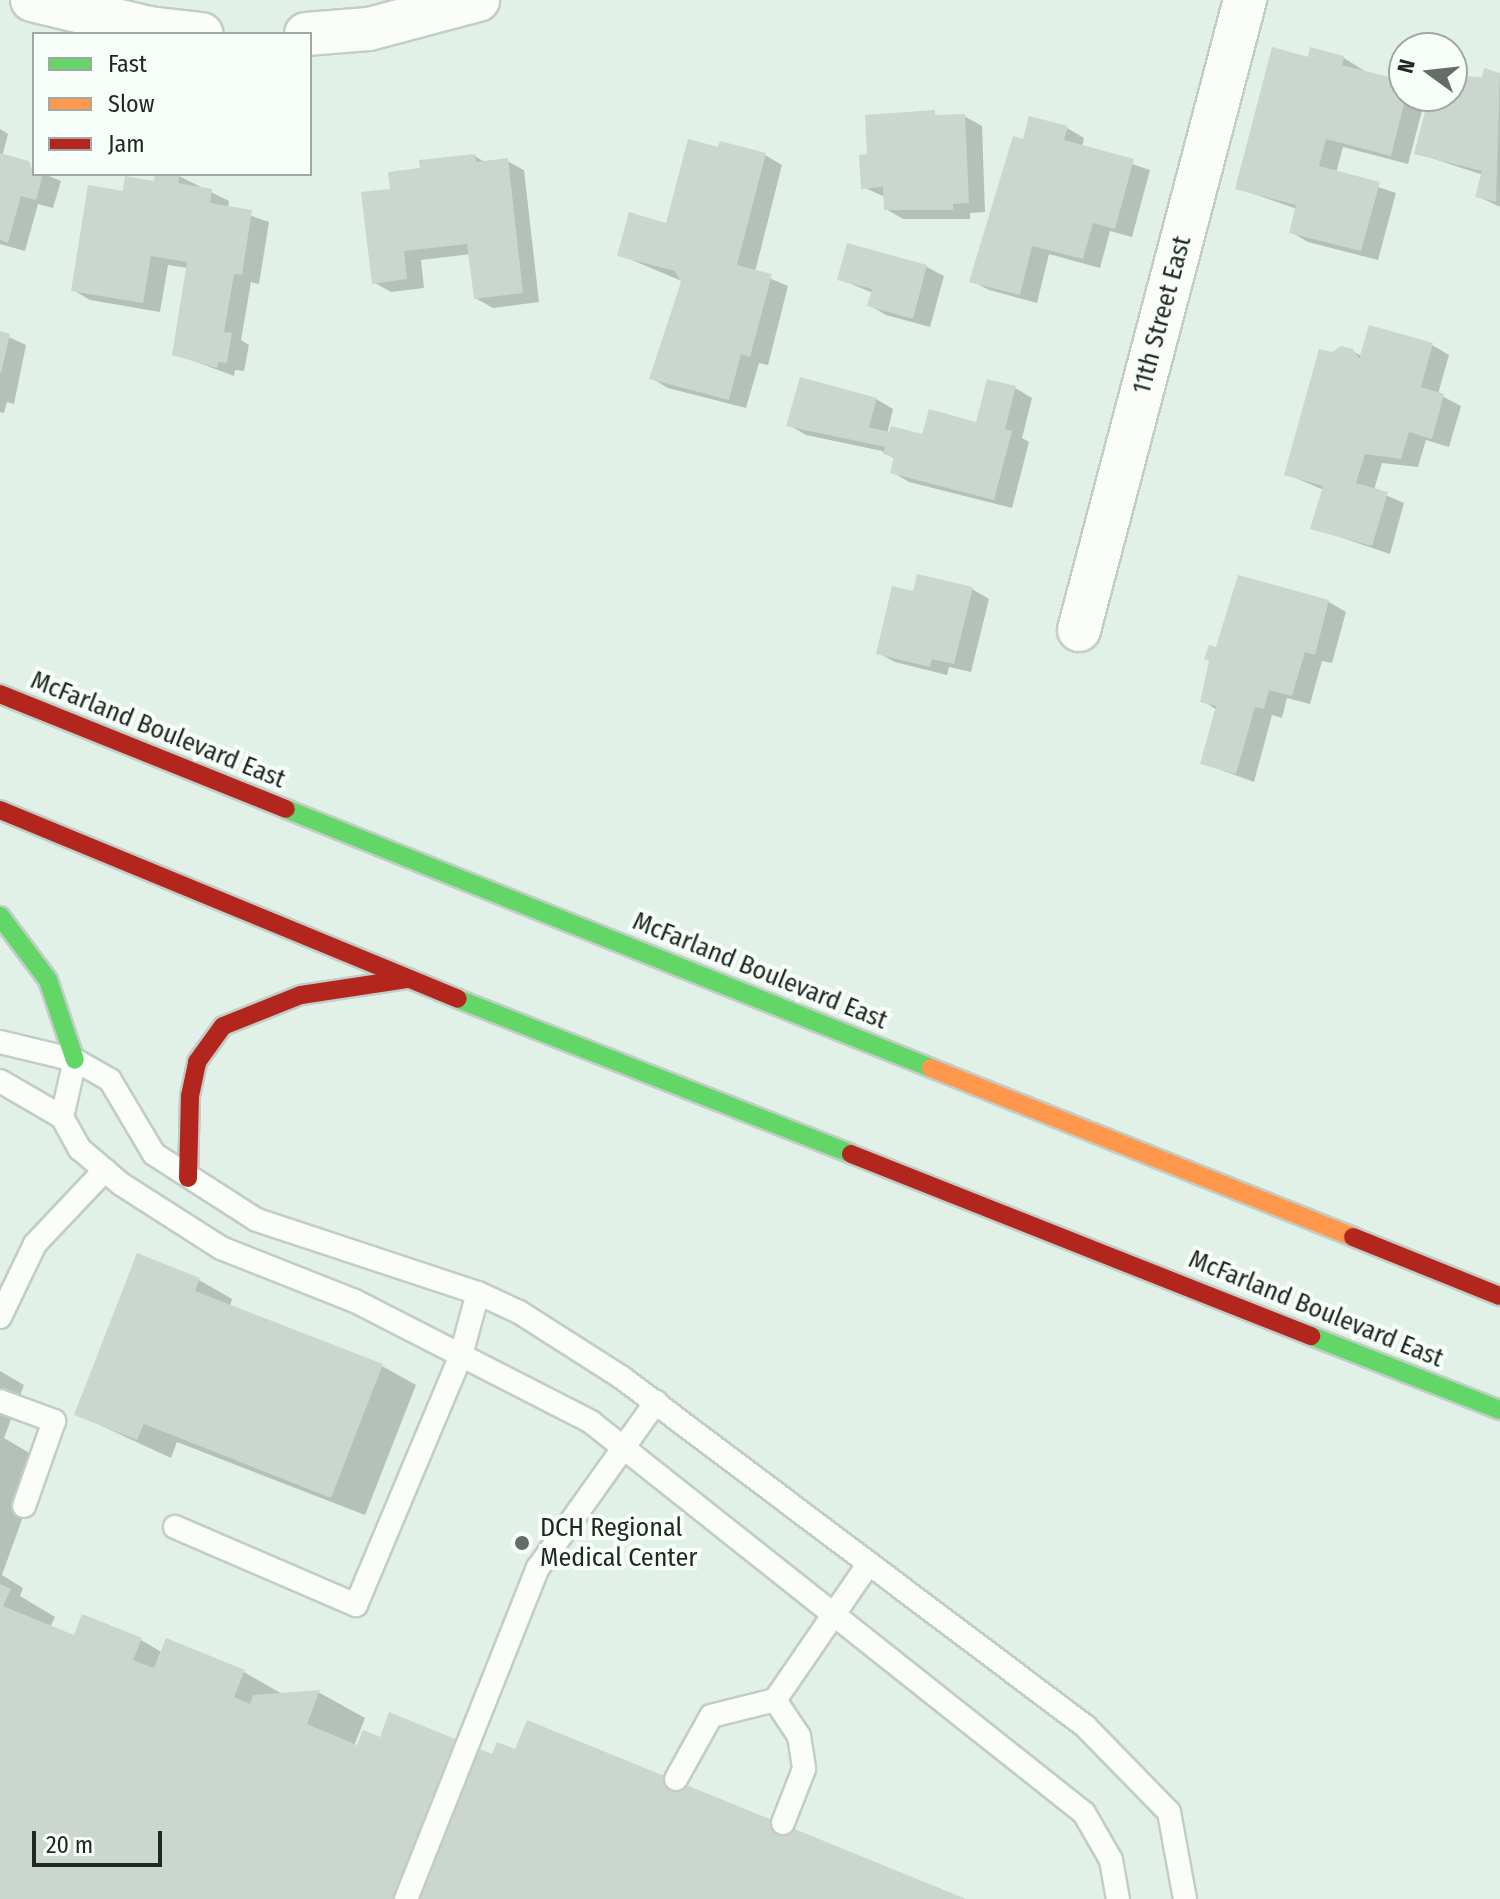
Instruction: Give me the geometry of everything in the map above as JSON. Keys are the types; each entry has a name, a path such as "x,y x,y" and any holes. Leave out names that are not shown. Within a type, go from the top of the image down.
{"highway":[{"name":"McFarland Boulevard East","path":"0,694 1500,1296"},
{"name":"McFarland Boulevard East","path":"0,810 407,979 1500,1410"},
{"path":"0,916 48,980 75,1060"},
{"path":"188,1178 190,1096 197,1062 223,1026 301,995 407,979"}],"street":[{"path":"32,0 149,28 184,32"},
{"path":"312,34 369,29 478,0"},
{"name":"11th Street East","path":"1079,630 1245,0"}],"lane":[{"path":"0,1042 75,1060 110,1080 154,1154 257,1220 478,1293 519,1312 656,1402 1085,1726 1169,1812 1185,1899"},
{"path":"62,1117 75,1060"},
{"path":"0,1081 62,1117 80,1149 105,1170 221,1248 355,1301 591,1422 1084,1813 1111,1860 1118,1899"},
{"path":"0,1317 35,1244 105,1170"},
{"path":"175,1527 356,1605 461,1355 478,1293"},
{"path":"0,1401 54,1421 24,1506"},
{"path":"406,1899 538,1568 656,1402"},
{"path":"676,1779 711,1716 775,1700 833,1611 869,1563"},
{"path":"775,1700 799,1736 804,1769 783,1823"}],"building":[{"path":"1272,47 1308,57 1310,47 1344,56 1342,65 1388,77 1388,112 1402,112 1391,156 1326,139 1319,166 1380,182 1361,251 1289,233 1296,205 1235,189"},
{"path":"1484,68 1500,73 1496,202 1475,197 1482,171 1414,154 1425,112 1468,112 1468,77 1482,77"},
{"path":"935,110 935,115 965,114 969,203 953,204 953,210 884,210 883,187 861,189 859,155 867,154 865,115"},
{"path":"1029,116 1068,126 1064,140 1134,159 1115,229 1093,223 1083,259 1032,246 1020,295 969,282 1013,136 1023,139"},
{"path":"688,139 718,147 720,141 766,153 737,265 772,274 750,357 741,354 729,400 649,379 681,282 675,271 617,256 629,212 666,223"},
{"path":"0,153 29,161 32,176 42,176 36,200 21,196 8,243 0,240"},
{"path":"475,154 476,162 508,158 523,293 474,299 467,244 404,251 407,279 372,284 361,192 390,189 388,172 420,168 419,160"},
{"path":"125,176 154,181 155,176 180,176 178,183 212,189 210,203 252,210 242,275 234,274 224,332 232,333 227,363 218,362 217,368 172,355 187,262 151,256 143,303 71,291 88,185 123,191"},
{"path":"847,243 927,265 913,319 867,306 872,289 837,280"},
{"path":"1369,325 1433,343 1421,387 1444,394 1432,439 1409,432 1401,459 1365,454 1356,483 1388,492 1372,546 1310,529 1323,486 1284,475 1319,349 1332,352 1341,346 1353,349 1359,359"},
{"path":"0,331 10,334 1,373 0,373"},
{"path":"800,377 877,398 869,427 889,432 891,426 922,434 929,409 976,422 987,379 1016,386 1005,429 1012,431 994,500 890,473 894,457 883,454 885,447 786,426"},
{"path":"917,574 973,587 954,664 932,659 930,667 876,654 892,586 913,591"},
{"path":"1238,575 1329,600 1315,655 1305,652 1292,696 1269,690 1264,709 1255,707 1236,774 1200,764 1216,706 1200,702 1209,661 1204,659 1209,645 1216,647"},
{"path":"137,1253 200,1278 195,1291 383,1364 331,1498 144,1424 137,1440 74,1415"},
{"path":"0,1584 11,1589 3,1606 74,1635 82,1614 142,1638 133,1660 154,1668 166,1638 245,1670 234,1697 250,1704 253,1695 320,1690 307,1724 357,1745 363,1730 380,1737 389,1712 492,1754 497,1742 515,1749 527,1720 966,1899 0,1899"}],"traffic: fast":[{"path":"286,809 931,1068"},
{"path":"0,916 48,980 75,1060"},
{"path":"458,999 851,1154"},
{"path":"1311,1336 1500,1410"}],"traffic: slow":[{"path":"931,1068 1353,1237"}],"traffic: jam":[{"path":"0,694 286,809"},
{"path":"0,810 458,999"},
{"path":"188,1178 190,1096 197,1062 223,1026 301,995 407,979"},
{"path":"851,1154 1311,1336"},
{"path":"1353,1237 1500,1296"}],"place":[{"name":"DCH Regional Medical Center","path":"522,1543"}]}
